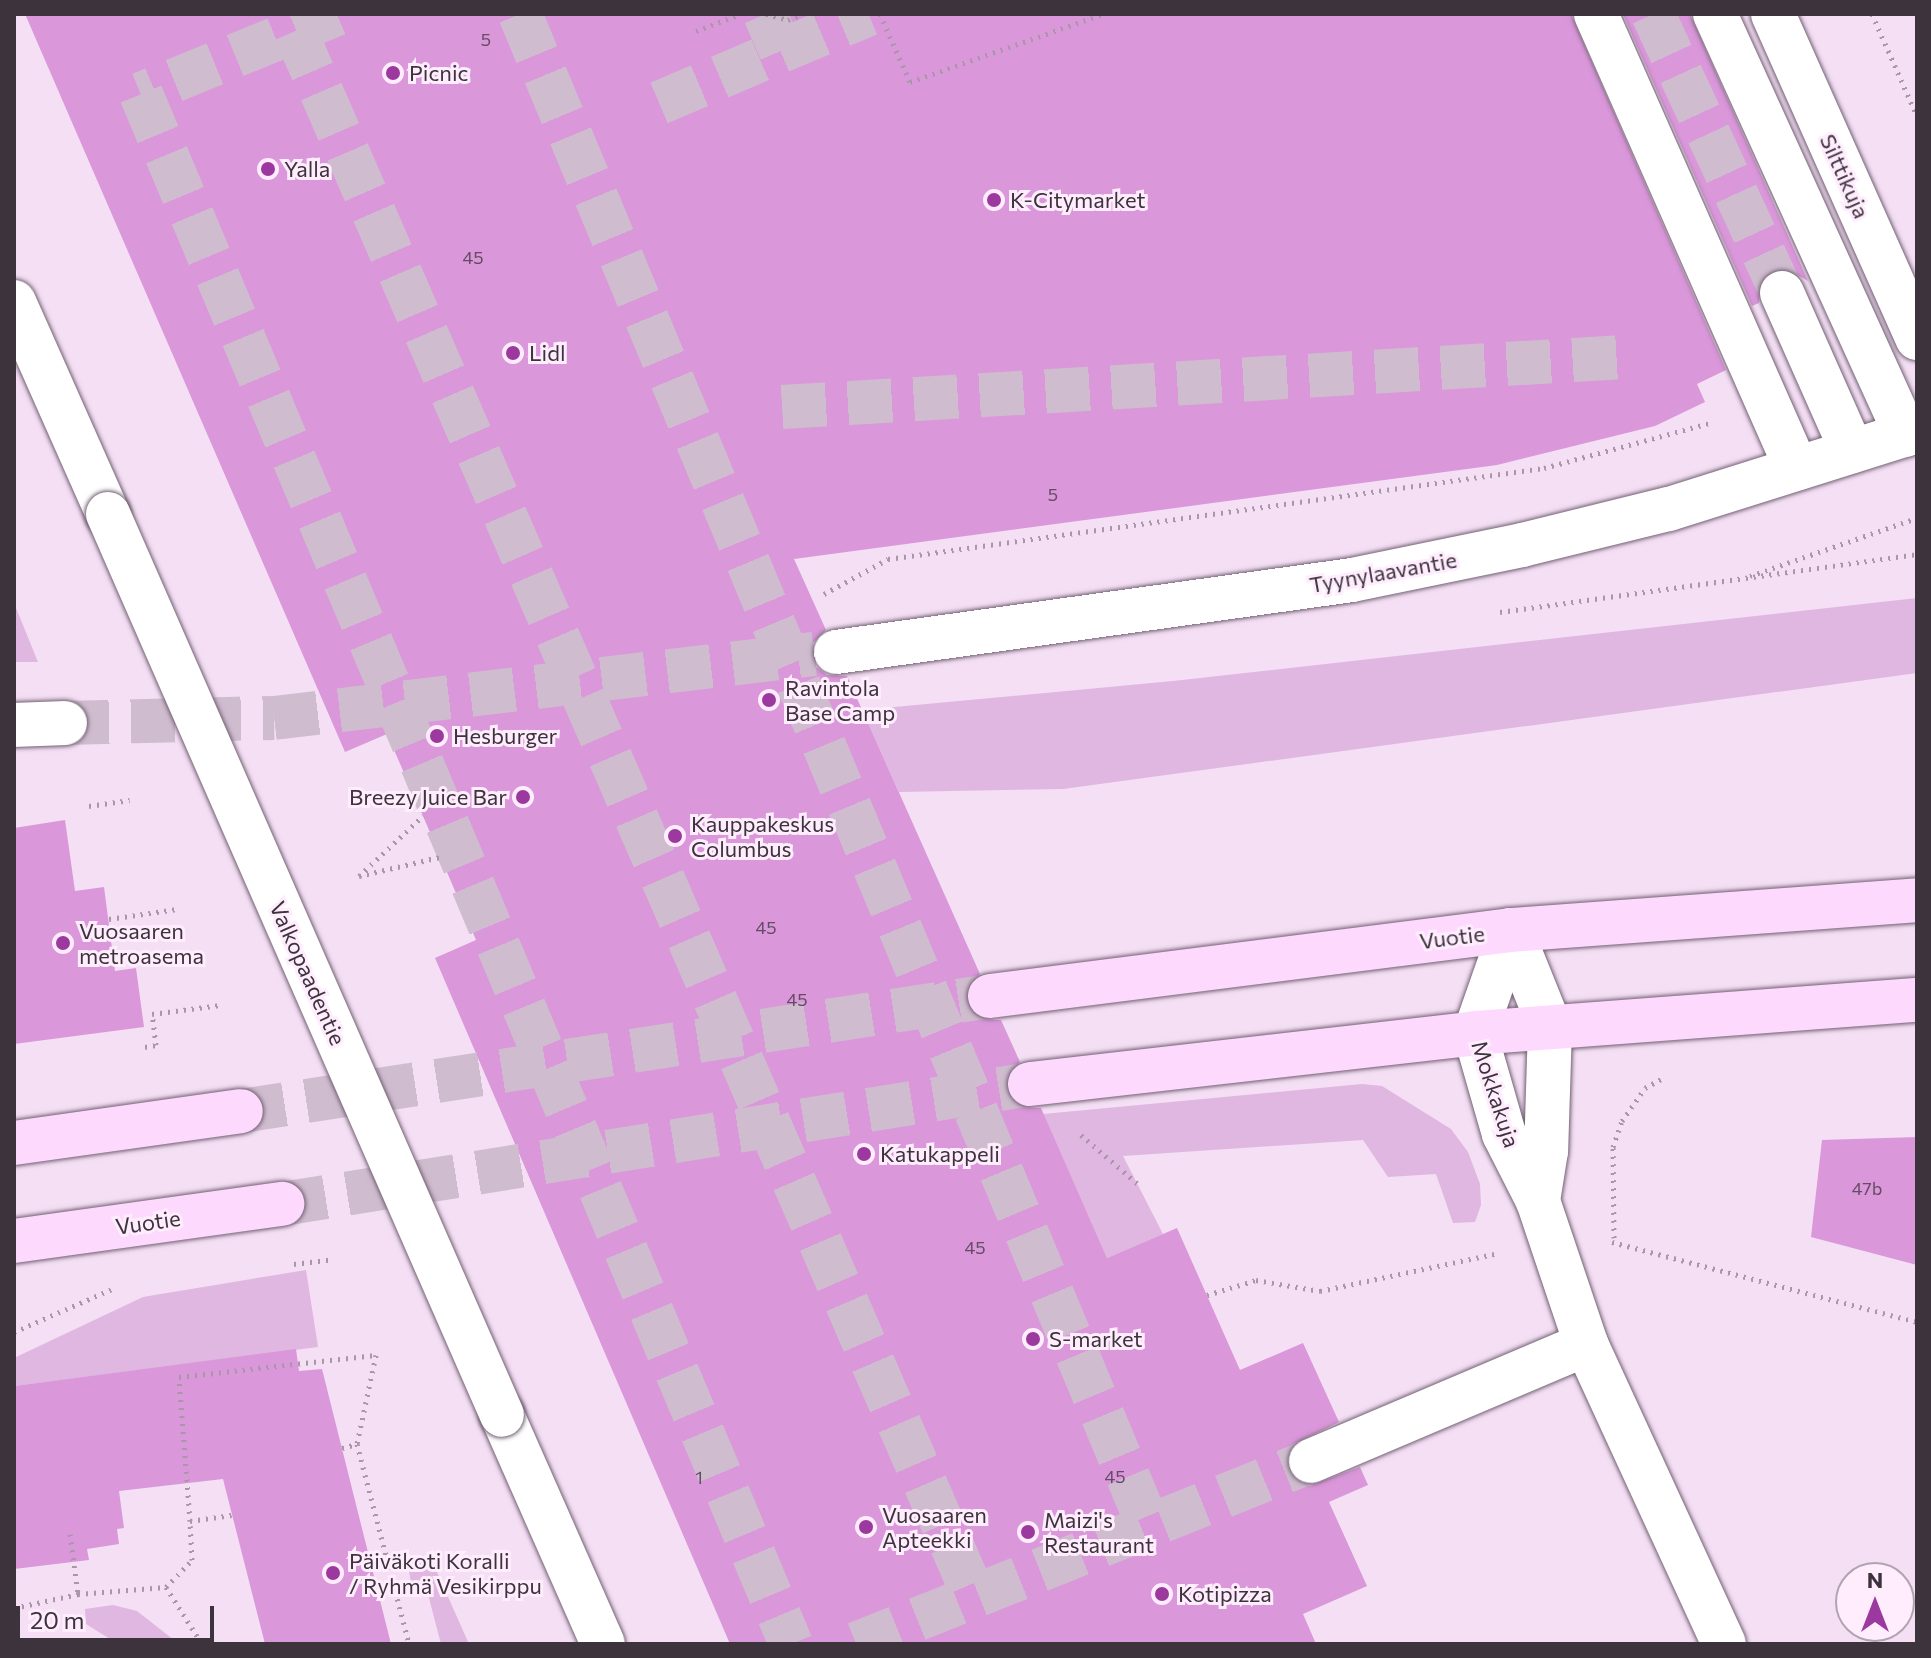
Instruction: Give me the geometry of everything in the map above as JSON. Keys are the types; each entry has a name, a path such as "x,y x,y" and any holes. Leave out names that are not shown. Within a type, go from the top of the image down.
{"main road":[{"name":"Vuotie","path":"990,996 1511,930 1917,900"},
{"path":"1030,1084 1475,1033 1917,1000"},
{"path":"14,1143 241,1111"},
{"name":"Vuotie","path":"14,1241 282,1204"}],"street":[{"path":"1596,14 1797,469"},
{"path":"1715,14 1911,433"},
{"name":"Silttikuja","path":"1773,14 1917,338"},
{"path":"1782,293 1852,451"},
{"name":"Valkopaadentie","path":"14,302 603,1644"},
{"name":"Tyynylaavantie","path":"836,652 1352,580 1654,513 1911,433"},
{"path":"14,725 65,723"},
{"name":"Mokkakuja","path":"1511,930 1550,1027 1546,1151 1538,1201"},
{"name":"Mokkakuja","path":"1511,930 1475,1033 1504,1134 1538,1201 1586,1344 1724,1644"},
{"path":"1311,1461 1586,1344"}],"path":[{"path":"696,31 741,14"},
{"path":"766,14 788,20 803,14"},
{"path":"880,14 910,82 1103,14"},
{"path":"1872,14 1917,116"},
{"path":"813,600 888,559 1544,468 1668,437 1769,404"},
{"path":"1738,580 1917,518"},
{"path":"89,806 130,800"},
{"path":"423,816 359,876 440,857"},
{"path":"109,919 177,909"},
{"path":"145,1047 156,1045 152,1014 220,1005"},
{"path":"1622,1121 1613,1147 1614,1242 1917,1322"},
{"path":"1072,1129 1138,1184"},
{"path":"1207,1295 1256,1280 1320,1291 1464,1257"},
{"path":"14,1332 129,1282"},
{"path":"14,1608 78,1594 166,1587 192,1560 179,1377 376,1355 357,1444 409,1644"},
{"path":"342,1448 357,1444"},
{"path":"190,1521 232,1515"},
{"path":"70,1534 78,1594"},
{"path":"166,1587 202,1644"}],"shaded area":[{"path":"1917,598 1917,673 1063,789 899,792 862,710 1173,681"},
{"path":"14,603 38,662 14,662"},
{"path":"1362,1084 1382,1086 1451,1129 1468,1152 1480,1184 1481,1205 1475,1222 1453,1223 1436,1174 1388,1177 1363,1140 1123,1156 1163,1234 1107,1258 1043,1114"},
{"path":"306,1270 318,1347 14,1386 14,1358 143,1297"},
{"path":"429,1554 469,1644 441,1644 424,1579 411,1583 407,1559"},
{"path":"113,1605 137,1611 179,1644 118,1644 86,1624 85,1609"}],"building":[{"name":"Kauppakeskus Columbus","path":"25,14 1571,14 1726,370 1697,384 1705,402 1655,426 1497,465 794,559 826,630 813,643 816,667 827,675 847,676 980,974 967,987 970,1010 981,1019 1001,1020 1020,1062 1007,1075 1010,1098 1021,1107 1041,1108 1107,1258 1177,1228 1240,1370 1303,1343 1339,1422 1292,1445 1288,1471 1309,1486 1360,1467 1368,1485 1329,1502 1367,1586 1303,1614 1316,1644 730,1644 435,958 476,940 423,816 387,734 345,752"},
{"path":"1623,14 1690,14 1808,281 1785,268 1773,270 1761,279 1759,303 1752,306"},
{"name":"Vuosaaren metroasema","path":"65,820 75,891 104,887 115,971 136,968 144,1027 14,1044 14,828"},
{"path":"1917,1137 1917,1265 1811,1237 1822,1140"},
{"path":"296,1349 299,1371 322,1369 391,1644 265,1644 223,1479 119,1491 124,1528 117,1529 119,1544 87,1549 89,1560 14,1569 14,1386"}],"tunnel":[{"path":"337,14 141,94 791,1644"},
{"path":"520,14 1149,1527"},
{"path":"659,103 781,51 765,14"},
{"path":"781,51 869,14"},
{"path":"1653,14 1782,293"},
{"path":"295,31 974,1596"},
{"path":"782,407 1624,357"},
{"path":"65,723 274,718 814,654"},
{"path":"241,1111 990,996"},
{"path":"282,1204 1030,1084"},
{"path":"856,1644 1311,1461"}],"place":[{"name":"Picnic","path":"393,73"},
{"name":"Yalla","path":"268,169"},
{"name":"K-Citymarket","path":"994,200"},
{"name":"Lidl","path":"513,353"},
{"name":"Ravintola Base Camp","path":"769,700"},
{"name":"Hesburger","path":"437,736"},
{"name":"Breezy Juice Bar","path":"523,797"},
{"name":"Kauppakeskus Columbus","path":"675,836"},
{"name":"Vuosaaren metroasema","path":"63,943"},
{"name":"Katukappeli","path":"864,1154"},
{"name":"S-market","path":"1033,1339"},
{"name":"Vuosaaren Apteekki","path":"866,1527"},
{"name":"Maizi's Restaurant","path":"1028,1532"},
{"name":"Päiväkoti Koralli / Ryhmä Vesikirppu","path":"333,1573"},
{"name":"Kotipizza","path":"1162,1594"}]}
